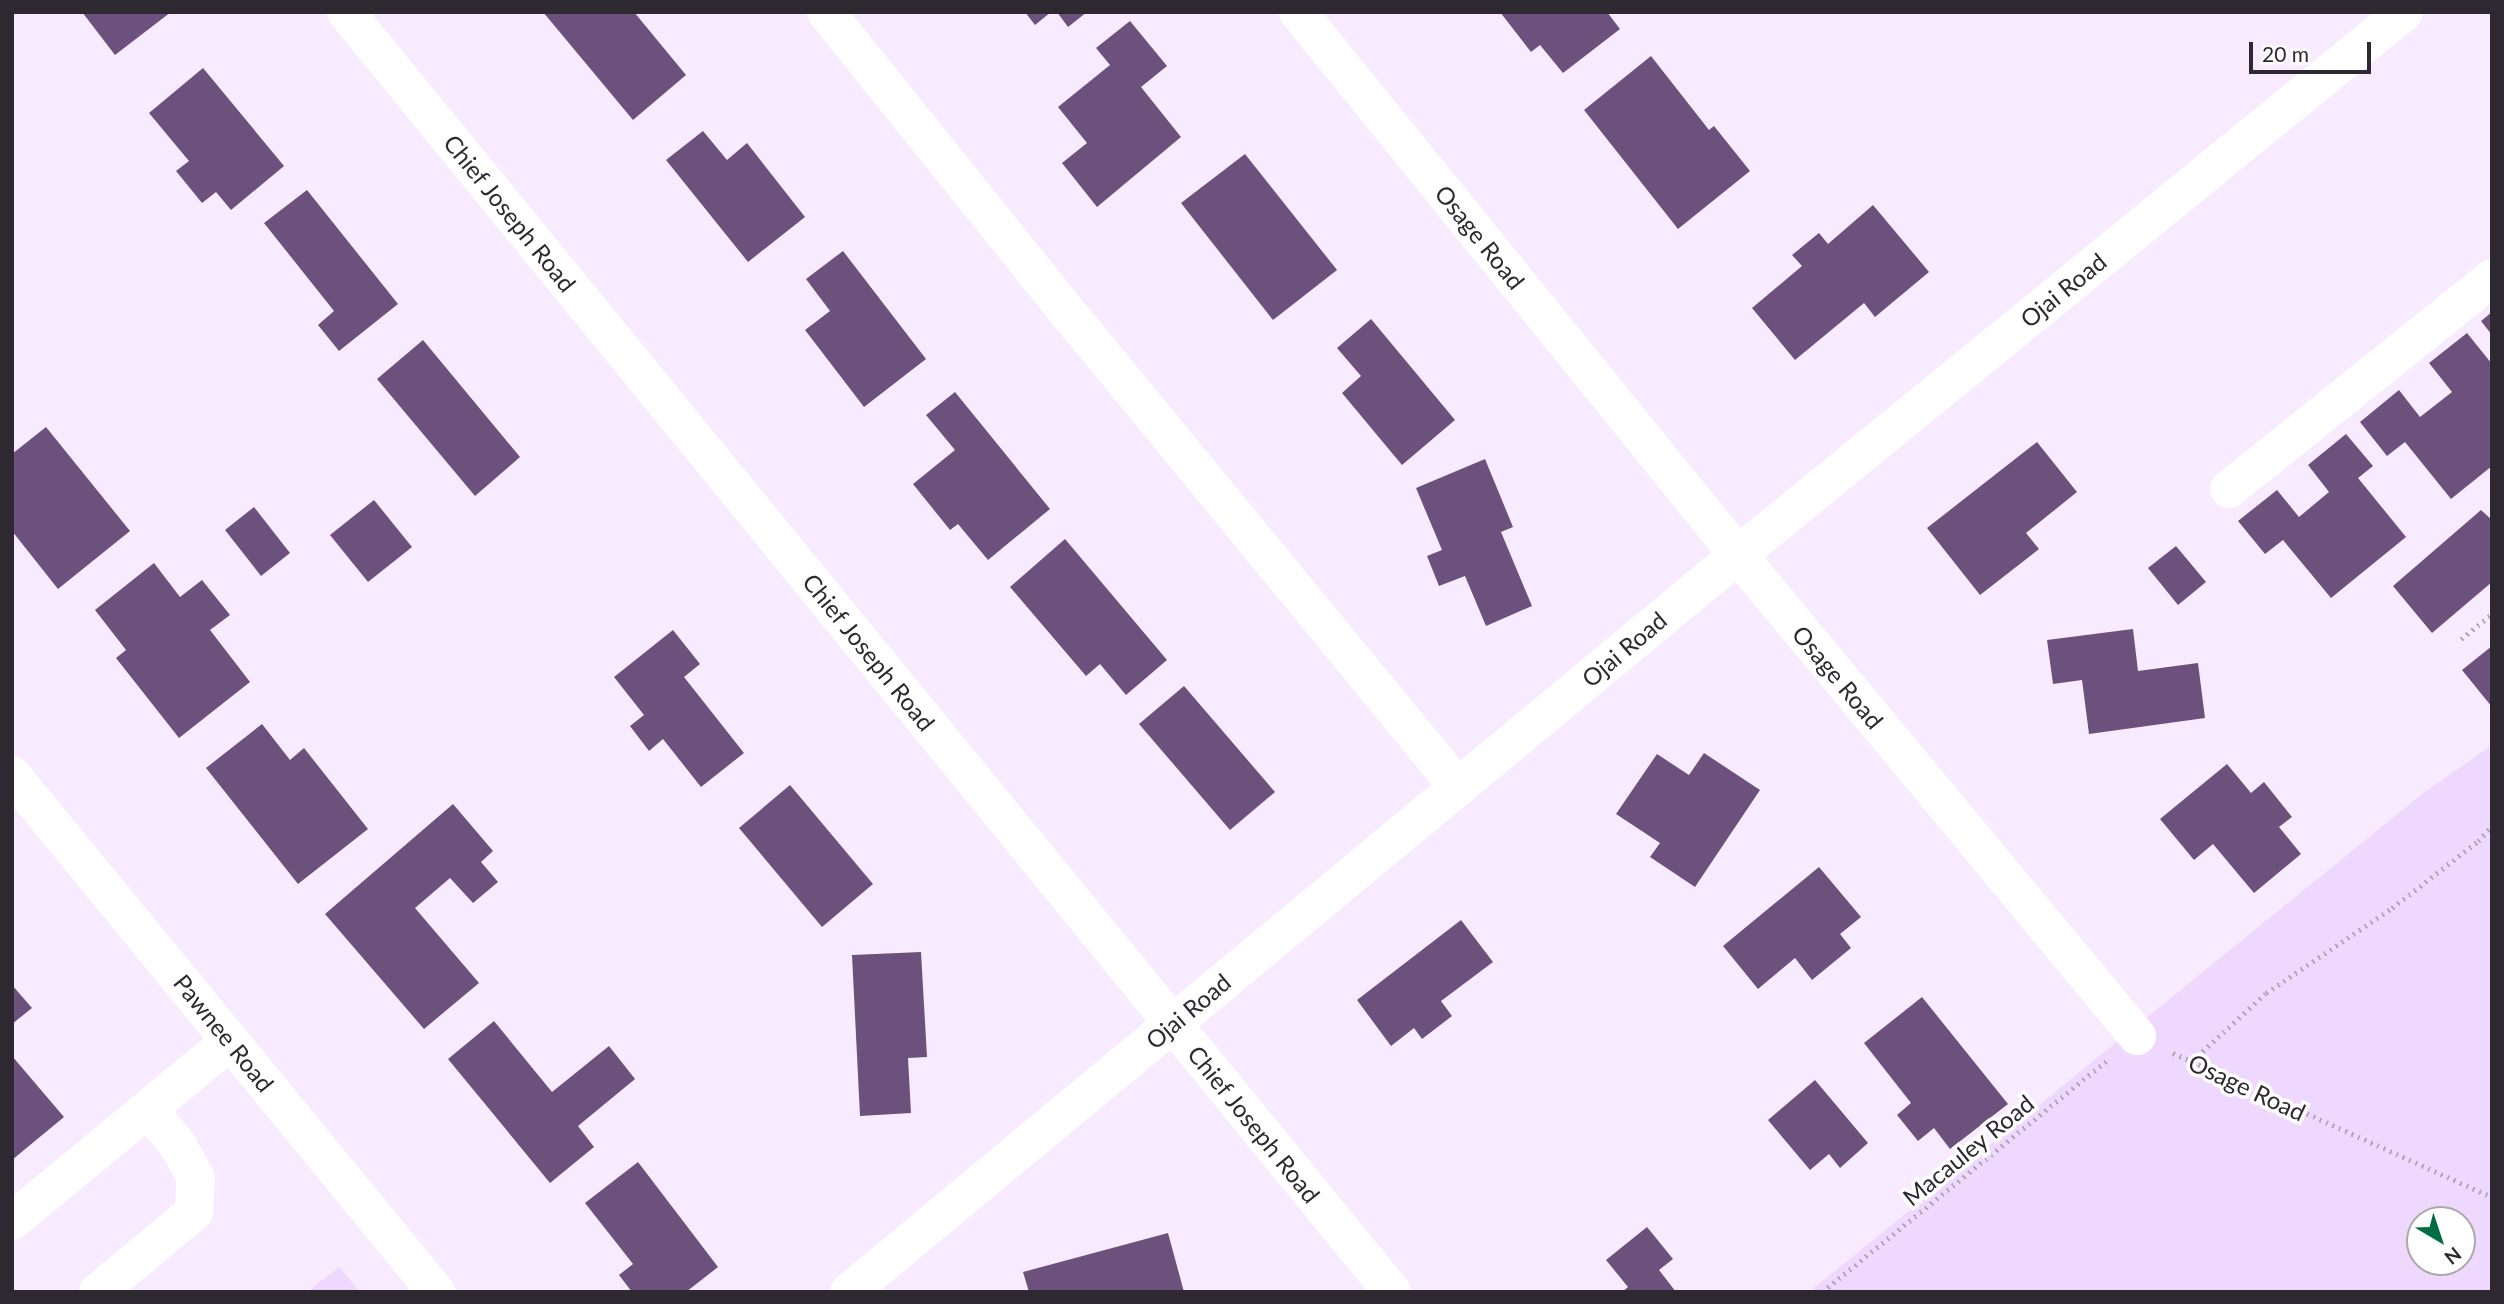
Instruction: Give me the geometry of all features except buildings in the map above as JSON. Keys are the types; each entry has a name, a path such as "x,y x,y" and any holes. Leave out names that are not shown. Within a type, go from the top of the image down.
{"street":[{"name":"Chief Joseph Road","path":"346,12 1392,1292"},
{"path":"827,12 1065,310 1458,787"},
{"name":"Osage Road","path":"1298,12 1738,555 2137,1036"},
{"name":"Ojai Road","path":"849,1292 1738,555 2404,12"},
{"path":"2229,489 2492,278"},
{"name":"Pawnee Road","path":"12,775 436,1292"},
{"path":"12,1221 230,1041"},
{"path":"98,1292 194,1212 196,1178 177,1144 148,1109"}],"path":[{"path":"2461,639 2492,614"},
{"path":"2192,1061 2266,993 2392,908 2478,841 2492,826"},
{"name":"Osage Road","path":"2137,1036 2492,1197"},
{"name":"Macauley Road","path":"1822,1292 2137,1036"}],"shaded area":[{"path":"2492,745 2492,1292 1809,1292 2422,794"},
{"path":"339,1267 360,1292 307,1292"}]}
